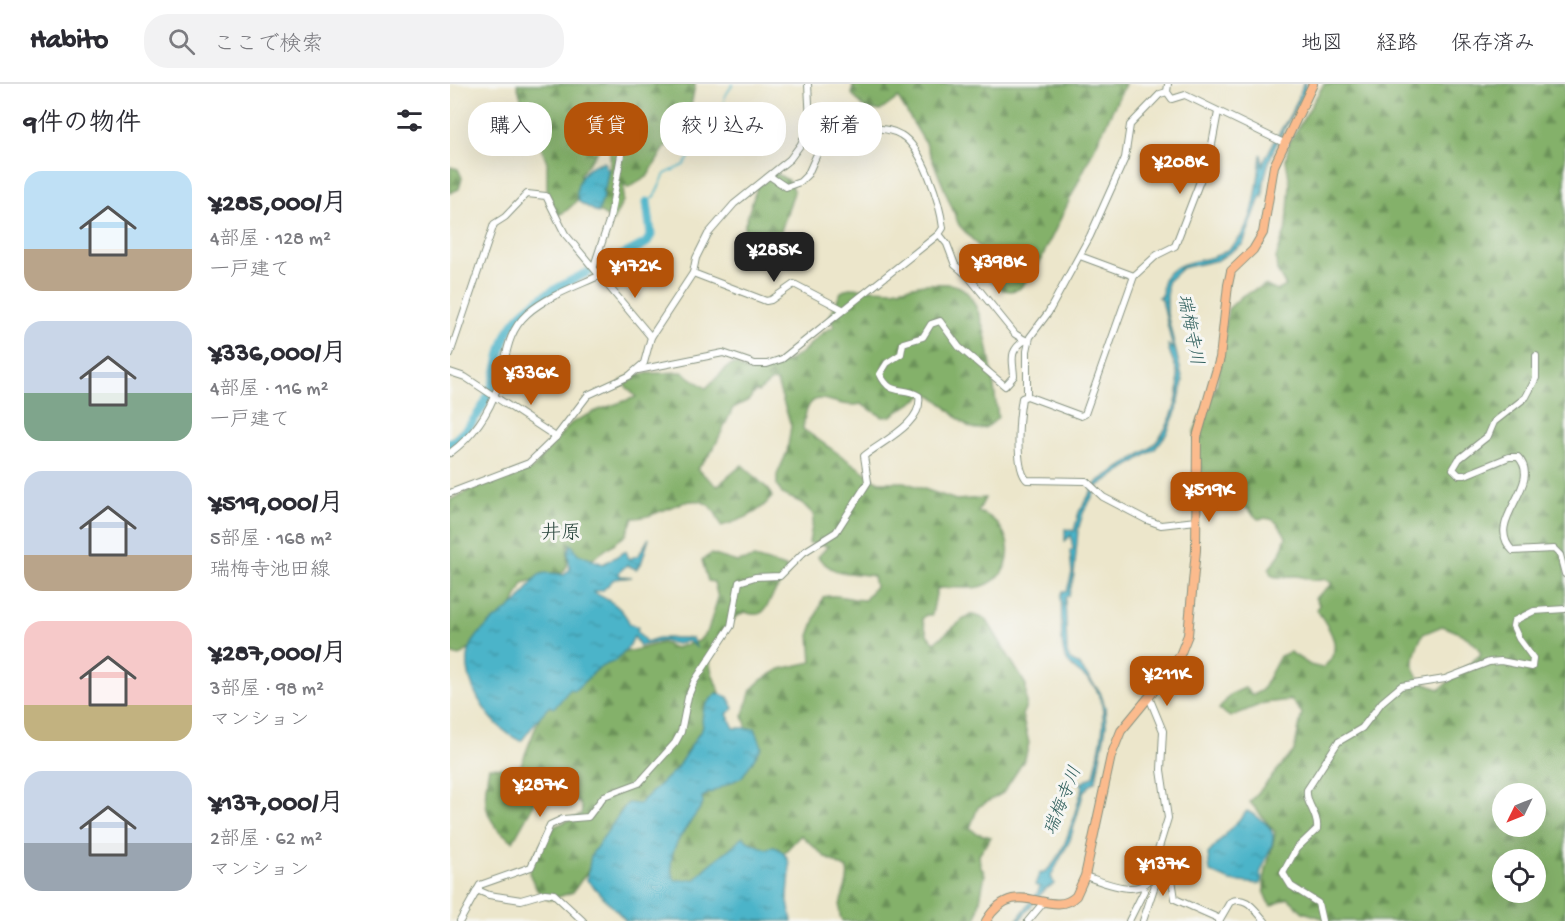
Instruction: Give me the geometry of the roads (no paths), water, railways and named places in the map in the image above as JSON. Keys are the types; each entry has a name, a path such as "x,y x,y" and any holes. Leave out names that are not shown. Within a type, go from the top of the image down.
{"main road":[{"path":"986,921 1000,903 1017,898 1059,904 1073,900 1085,876 1111,756 1121,731 1180,655 1188,635 1193,603 1197,437 1220,358 1231,271 1253,250 1263,233 1274,166 1313,84"}],"street":[{"path":"638,370 648,356 651,337 693,273 696,258 708,234 719,219 790,159 808,133 811,112 808,84"},
{"path":"460,921 480,885 531,867 550,825 563,819 588,817 604,796 639,783 675,743 681,732 688,697 694,682 731,626 739,582 755,577 780,576 804,552 836,532 868,482 864,456 901,429 918,408 919,396 892,389 884,383 880,374 887,363 901,354 903,343 922,337 931,324 940,321 959,347 1005,386 1014,376 1011,360 1013,350 1027,341 1048,313 1080,256 1122,165 1130,124 1160,94 1167,88 1172,99 1185,95 1286,144"},
{"path":"1196,521 1161,525 1136,515 1100,494 1086,481 1039,482 1024,478 1019,466 1019,415 1022,398 1027,396 1081,416 1085,414 1134,276 1157,255 1175,246 1210,155 1218,112"},
{"path":"450,493 524,466 556,437 588,395 638,370 723,353 755,364 767,364 797,348 842,309 939,234 943,228 940,211 924,166 911,144 895,132 831,130 804,179 786,187 771,177"},
{"path":"594,266 610,218 621,156"},
{"path":"450,354 494,224 505,217 522,196 546,196 566,234 651,337"},
{"path":"939,234 955,265 968,276 1015,334 1027,341"},
{"path":"1080,256 1134,276"},
{"path":"693,273 766,301 794,284 842,309"},
{"path":"450,453 469,437 493,396 499,385 507,344 528,314 547,301 601,275"},
{"path":"1027,341 1027,396"},
{"path":"1536,356 1536,378 1526,398 1494,423 1488,436 1459,459 1453,469 1459,475 1465,475 1509,457 1518,457 1523,467 1522,484 1503,526 1502,536 1513,551 1554,549 1560,555 1565,574"},
{"path":"450,372 465,377 556,437"},
{"path":"1322,921 1318,903 1291,886 1283,873 1296,849 1317,829 1315,813 1306,795 1307,790 1338,742 1362,728 1382,702 1401,686 1445,679 1489,662 1501,661 1532,667 1533,657 1519,639 1513,626 1514,621 1534,611 1565,609"},
{"path":"1143,921 1156,882 1156,857 1168,818 1161,770 1163,731 1149,697"},
{"path":"1156,857 1165,859 1169,865 1175,899 1219,920 1230,902 1239,899 1247,902 1265,921"},
{"path":"1085,876 1129,888 1143,885 1151,876 1152,869 1156,870"},
{"path":"1129,921 1144,891 1143,885"},
{"path":"477,890 489,895 521,900 554,894 583,921"},
{"path":"1028,921 1044,902"}],"water":[{"name":"瑞梅寺川","path":"1303,84 1306,84 1304,93 1271,156 1263,197 1261,195 1243,244 1218,260 1182,268 1167,282 1167,314 1183,381 1177,409 1167,433 1155,449 1099,485 1083,513 1078,530 1074,575 1069,595 1065,598 1067,653 1070,660 1078,664 1100,692 1105,707 1106,726 1096,780 1084,791 1070,840 1051,876 1054,884 1044,890 1019,921 1016,921 1038,892 1040,887 1035,885 1039,874 1056,861 1062,849 1083,787 1081,783 1094,776 1103,730 1102,706 1094,686 1067,661 1063,651 1061,597 1063,591 1067,591 1072,573 1070,551 1073,549 1071,535 1065,541 1065,529 1074,531 1079,512 1097,482 1149,449 1168,424 1176,403 1178,382 1168,345 1173,349 1162,300 1158,297 1162,296 1163,279 1180,266 1213,257 1227,250 1238,240 1252,213 1261,154 1263,165 1300,95"},
{"path":"604,162 608,171 598,213 579,202 577,190 585,172"},
{"path":"649,538 641,564 636,569 627,565 619,572 620,576 632,577 614,579 603,590 593,592 619,608 630,624 638,627 637,631 646,642 658,638 692,638 696,647 688,641 677,644 662,641 640,646 634,636 630,645 615,661 600,667 574,691 571,689 568,691 556,706 553,708 550,706 545,710 521,741 509,735 487,713 472,684 468,669 468,655 477,636 518,601 540,575 553,573 564,575 570,569 568,553 571,544 578,554 603,564 626,551 629,559 639,555"},
{"path":"717,693 728,697 734,708 727,714 734,728 755,728 762,747 742,777 702,797 703,804 684,830 674,849 672,870 675,880 696,879 743,836 747,841 766,849 773,846 786,856 789,862 788,902 792,921 626,921 587,880 591,855 625,806 628,803 639,804 676,769 703,727 704,708"},
{"path":"1247,811 1260,818 1272,831 1272,845 1260,874 1262,878 1260,884 1230,881 1210,872 1208,854"}],"waterway":[{"path":"647,202 654,197 665,174 684,165 689,158 692,135 709,138 720,128 725,96 733,84"},
{"path":"450,444 471,424 487,399 503,344 513,324 524,312 556,289 646,243 651,235 647,202"}],"district":[{"name":"井原","path":"561,534"}]}
